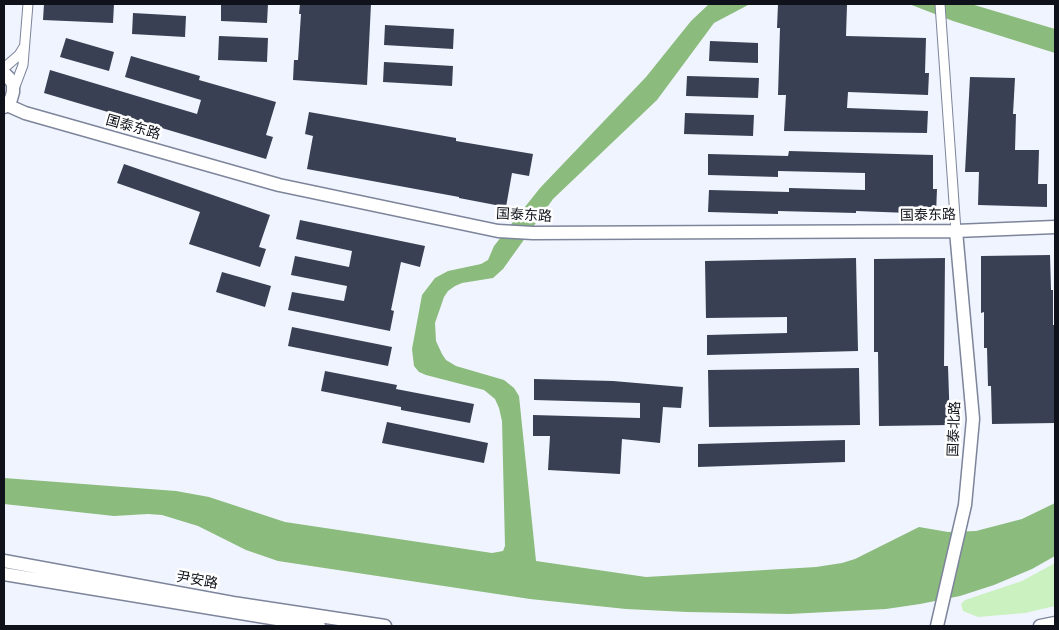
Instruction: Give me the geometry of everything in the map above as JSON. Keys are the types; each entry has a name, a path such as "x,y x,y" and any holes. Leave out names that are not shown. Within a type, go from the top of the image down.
{"street":[{"path":"6,106 12,99 22,65 28,4"},
{"path":"940,4 956,230"},
{"path":"4,68 19,55 25,44"},
{"path":"4,73 12,84 13,92"},
{"name":"国泰东路","path":"6,106 279,185 498,231 533,233 956,230 1055,227"},
{"name":"国泰北路","path":"937,626 965,505 973,418 956,230"},
{"name":"尹安路","path":"4,561 234,603 385,626"},
{"name":"尹安路","path":"4,574 319,626"},
{"path":"1040,626 1055,623"}],"shaded area":[{"path":"709,4 750,4 714,23 657,100 553,199 503,269 493,278 462,283 448,291 435,323 436,341 446,360 456,366 504,380 514,388 519,396 536,561 646,577 816,567 855,559 919,527 948,532 976,531 1022,519 1055,503 1055,556 1032,569 994,585 960,596 886,609 789,614 626,609 530,599 278,561 246,550 198,526 162,515 114,516 4,504 4,478 176,491 209,497 285,522 492,553 503,551 505,546 502,421 499,408 495,399 484,390 426,375 419,372 414,366 412,349 422,295 435,278 448,271 481,264 488,260 494,246 540,188 646,77 691,21"},
{"path":"909,4 971,4 1055,29 1055,53 953,21"},
{"path":"1055,563 1055,606 1025,613 978,617 963,611 961,604 965,600 1022,581"}],"building":[{"path":"44,4 114,4 113,23 43,20"},
{"path":"221,4 268,4 267,23 221,21"},
{"path":"300,4 371,4 367,85 293,80 294,60 298,60"},
{"path":"778,4 847,5 846,36 926,38 925,73 929,73 928,95 848,92 847,108 928,111 927,133 784,131 786,95 778,95 780,28 777,28"},
{"path":"133,13 186,16 185,37 132,34"},
{"path":"385,25 454,29 453,49 384,45"},
{"path":"219,36 268,38 267,62 218,60"},
{"path":"66,38 114,52 109,71 60,57"},
{"path":"710,41 758,43 758,63 709,61"},
{"path":"131,56 200,76 199,80 276,102 266,135 273,137 266,159 44,93 50,70 197,114 201,100 125,77"},
{"path":"384,62 453,66 452,86 383,82"},
{"path":"687,76 759,78 758,98 686,96"},
{"path":"970,77 1015,78 1013,114 1016,114 1015,150 1039,150 1038,184 1047,184 1047,207 978,205 979,172 965,172"},
{"path":"309,112 456,138 456,141 533,154 529,176 512,173 506,207 307,169 313,136 305,134"},
{"path":"685,113 754,115 753,136 684,134"},
{"path":"789,151 933,155 933,189 937,189 936,214 856,211 856,213 778,211 778,214 708,212 709,190 789,192 789,188 865,190 865,173 778,171 778,177 708,175 708,154 788,156"},
{"path":"124,164 270,215 259,247 266,249 260,267 189,244 200,212 117,183"},
{"path":"300,220 425,246 420,267 401,262 391,310 394,311 390,331 288,310 292,292 344,301 347,286 291,275 295,256 349,267 352,251 296,239"},
{"path":"1050,255 1051,290 1053,290 1055,423 992,424 987,348 984,348 984,312 981,313 981,256"},
{"path":"856,258 858,351 707,355 707,335 787,333 787,317 706,318 705,261"},
{"path":"945,258 944,366 948,366 950,425 879,426 878,352 874,352 874,259"},
{"path":"222,272 271,286 265,307 216,292"},
{"path":"292,327 392,347 388,366 288,346"},
{"path":"859,368 860,425 709,427 708,370"},
{"path":"325,371 397,385 396,389 474,404 470,423 401,410 401,407 321,391"},
{"path":"534,379 613,381 683,387 681,408 663,407 660,443 622,439 620,474 548,470 550,436 533,436 533,415 640,418 640,403 534,400"},
{"path":"387,422 488,443 484,463 382,443"},
{"path":"845,440 845,462 698,467 698,444"}]}
